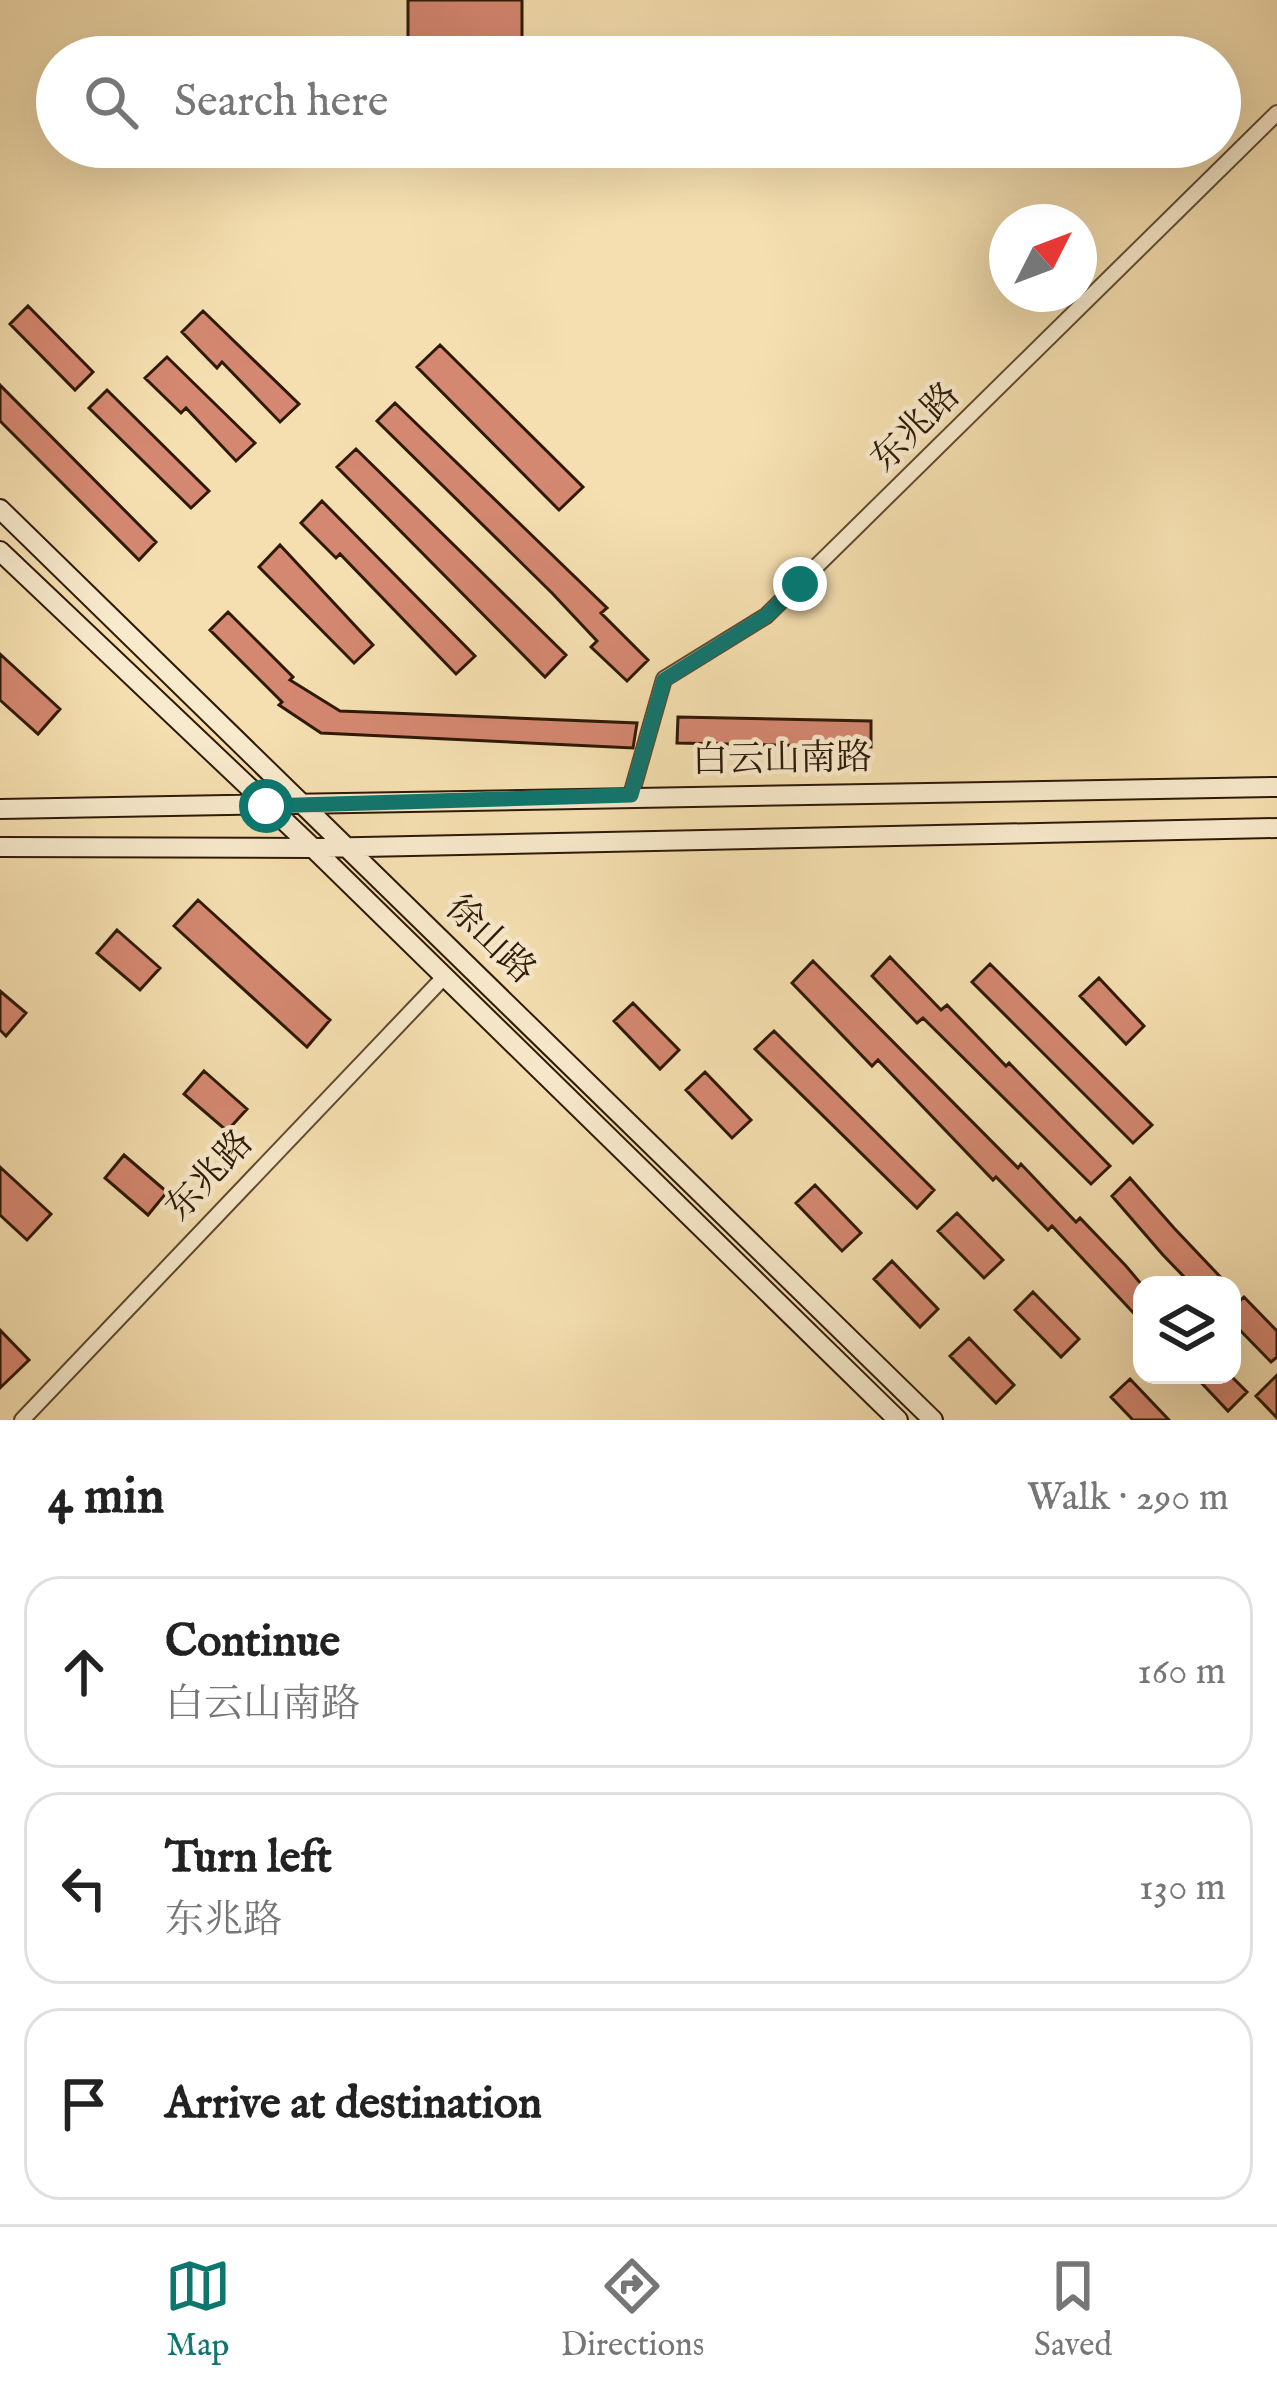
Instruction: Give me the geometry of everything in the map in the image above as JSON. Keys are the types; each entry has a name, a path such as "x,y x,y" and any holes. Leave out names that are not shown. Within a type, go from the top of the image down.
{"main road":[{"name":"徐山路","path":"0,509 933,1420"},
{"name":"徐山路","path":"0,550 313,848 898,1420"},
{"name":"白云山南路","path":"0,809 1277,787"},
{"path":"0,847 313,848 1277,828"}],"street":[{"name":"东兆路","path":"1241,148 1277,112"},
{"name":"东兆路","path":"631,795 664,680 766,616 1220,168"},
{"name":"东兆路","path":"22,1420 445,976"}],"building":[{"path":"408,0 522,0 522,36 408,36"},
{"path":"28,306 93,372 75,390 10,324"},
{"path":"203,311 299,404 280,422 222,362 217,368 182,332"},
{"path":"440,345 583,487 559,510 417,367"},
{"path":"167,357 255,443 236,461 186,408 181,413 145,378"},
{"path":"0,385 156,542 139,560 0,421"},
{"path":"107,390 209,491 191,508 89,408"},
{"path":"395,403 607,608 601,613 648,660 627,681 591,647 597,641 552,593 377,421"},
{"path":"356,449 566,655 545,677 337,467"},
{"path":"322,501 475,656 456,674 340,554 336,558 301,523"},
{"path":"280,545 373,645 354,663 259,567"},
{"path":"228,612 293,677 290,680 340,711 637,723 633,748 321,733 279,705 282,702 210,630"},
{"path":"0,654 60,709 38,734 0,700"},
{"path":"678,717 871,721 871,747 677,743"},
{"path":"198,900 330,1020 307,1047 174,926"},
{"path":"117,930 160,968 140,990 97,953"},
{"path":"890,957 941,1010 947,1005 1006,1066 1009,1063 1110,1166 1091,1184 923,1018 917,1023 872,976"},
{"path":"813,961 1018,1168 1021,1164 1076,1222 1080,1218 1134,1276 1133,1312 1052,1226 1048,1230 996,1177 993,1180 878,1060 872,1066 792,983"},
{"path":"990,964 1152,1125 1133,1143 972,982"},
{"path":"1099,978 1144,1026 1126,1044 1080,996"},
{"path":"0,991 26,1013 6,1036 0,1030"},
{"path":"633,1003 679,1050 660,1069 614,1021"},
{"path":"774,1031 934,1190 917,1208 755,1049"},
{"path":"204,1071 247,1109 227,1131 184,1094"},
{"path":"705,1072 751,1120 732,1138 686,1090"},
{"path":"124,1155 167,1192 148,1215 105,1178"},
{"path":"0,1167 51,1214 27,1240 0,1215"},
{"path":"1130,1178 1219,1276 1183,1276 1112,1196"},
{"path":"815,1185 861,1233 842,1251 796,1203"},
{"path":"957,1213 1003,1260 984,1278 938,1231"},
{"path":"892,1261 938,1309 920,1327 874,1279"},
{"path":"1033,1292 1079,1339 1061,1357 1015,1310"},
{"path":"1244,1297 1277,1331 1277,1357 1271,1362 1241,1331"},
{"path":"0,1330 29,1360 0,1388"},
{"path":"969,1338 1014,1385 996,1403 950,1356"},
{"path":"1277,1375 1277,1418 1256,1396"},
{"path":"1130,1379 1169,1420 1133,1420 1111,1397"},
{"path":"1202,1384 1239,1384 1247,1392 1228,1411"}],"route":[{"path":"266,806 631,795 664,680 766,616 800,584"}]}
